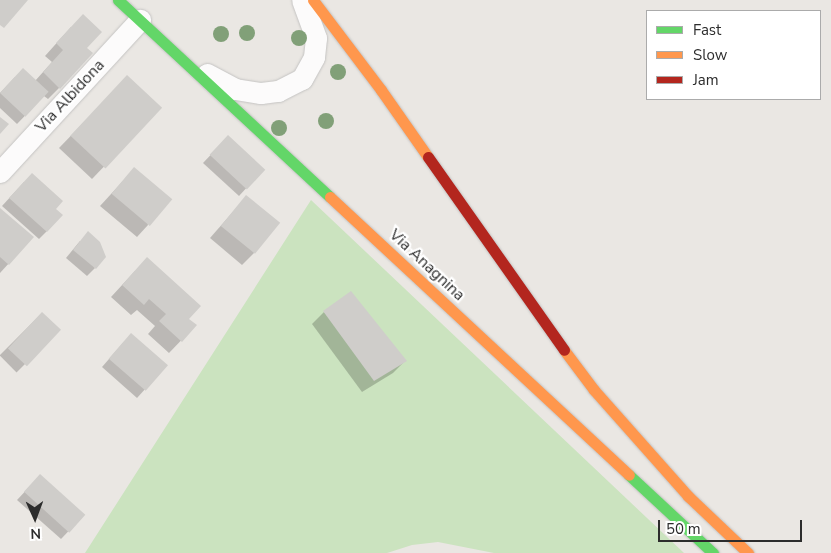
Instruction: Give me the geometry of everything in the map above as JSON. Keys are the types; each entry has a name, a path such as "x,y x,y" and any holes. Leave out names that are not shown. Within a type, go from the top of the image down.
{"main road":[{"name":"Via Anagnina","path":"118,0 713,553"},
{"path":"313,0 382,90 548,329 594,390 688,496 748,553"}],"street":[{"path":"187,64 241,90 271,93 288,88 307,72 316,49 313,26 302,0"},
{"name":"Via Albidona","path":"0,172 140,20"}],"green space":[{"path":"311,200 684,553 494,553 438,542 412,545 387,553 85,553"}],"building":[{"path":"0,0 28,0 4,28 0,25"},
{"path":"83,14 102,32 87,48 93,53 60,89 43,72 63,50 56,43"},
{"path":"23,68 49,92 25,117 0,93"},
{"path":"127,75 162,108 105,168 70,136"},
{"path":"0,117 9,124 0,134"},
{"path":"228,135 265,170 247,190 210,155"},
{"path":"134,167 172,199 150,226 112,194"},
{"path":"32,173 63,201 56,209 63,215 47,232 9,198"},
{"path":"246,195 280,223 255,254 221,226"},
{"path":"0,208 34,237 9,265 0,257"},
{"path":"88,231 100,242 106,257 96,269 73,250"},
{"path":"147,257 201,306 189,319 197,325 182,342 159,321 166,314 149,299 144,305 122,285"},
{"path":"351,291 407,361 374,381 323,311"},
{"path":"42,312 61,330 27,366 8,349"},
{"path":"131,333 168,365 146,391 109,359"},
{"path":"40,474 85,515 69,533 24,492"}],"traffic: fast":[{"path":"118,0 330,197"},
{"path":"629,475 713,553"}],"traffic: slow":[{"path":"313,0 381,90 428,157"},
{"path":"330,197 629,475"},
{"path":"564,350 594,390 688,496 748,553"}],"traffic: jam":[{"path":"428,157 564,350"}]}
